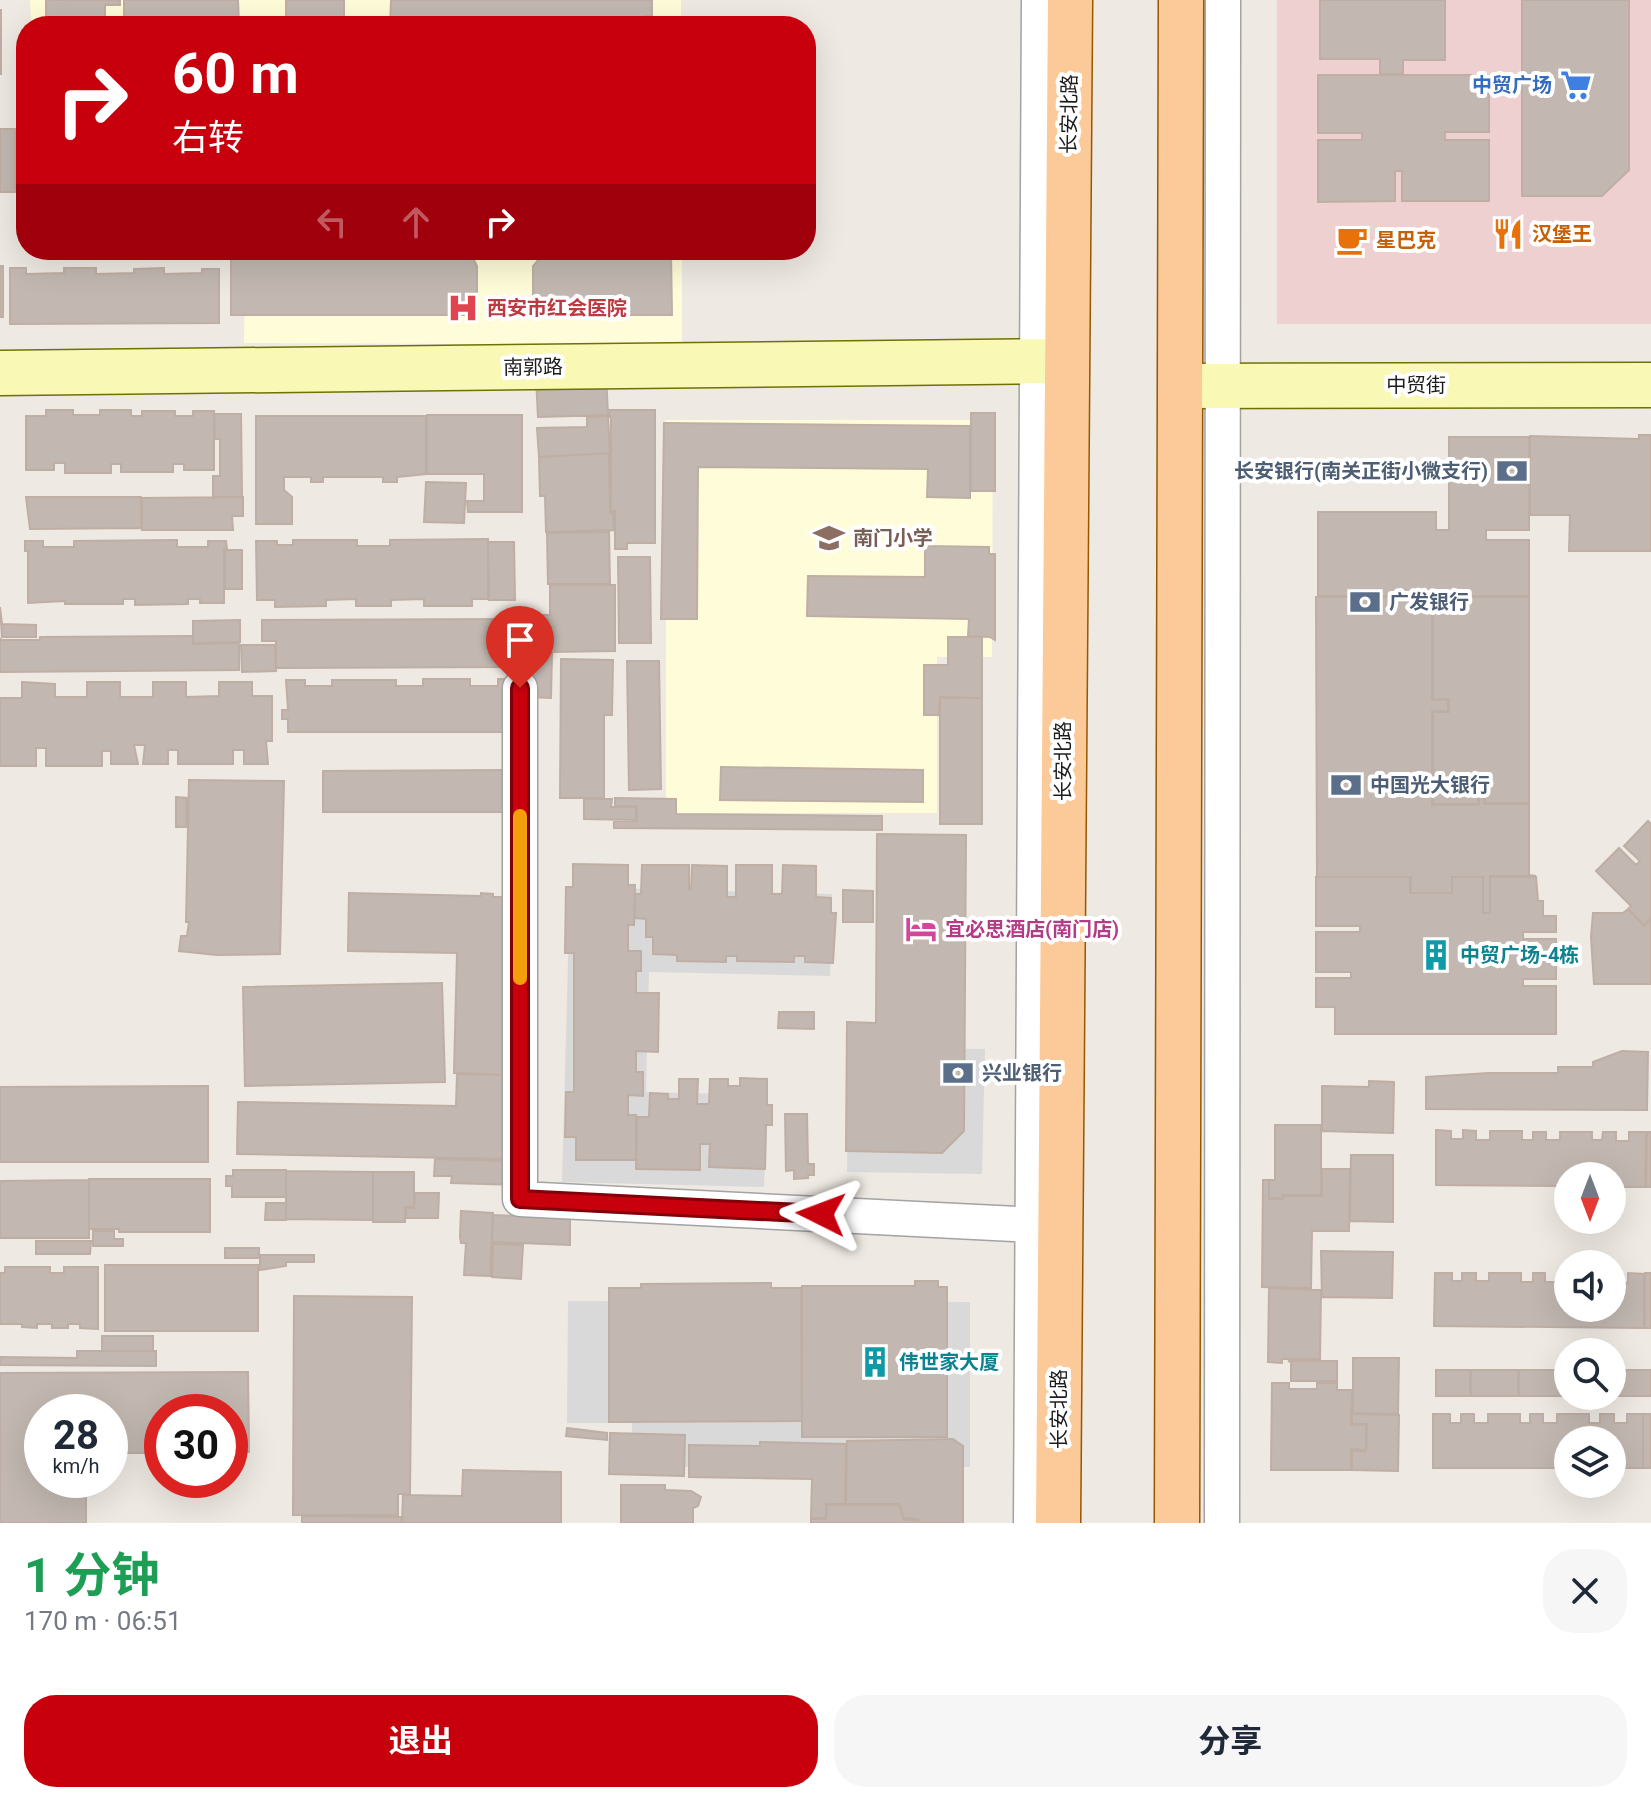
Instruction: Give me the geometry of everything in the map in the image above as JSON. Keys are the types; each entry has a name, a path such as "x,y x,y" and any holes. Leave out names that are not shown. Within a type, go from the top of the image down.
{"main road":[{"name":"长安北路","path":"1058,1523 1046,1226 1051,361 1070,0"},
{"path":"1177,1523 1202,386 1181,0"}],"street":[{"path":"1039,0 1051,361"},
{"path":"1222,1523 1202,386 1223,0"},
{"name":"南郭路","path":"0,373 1051,361"},
{"name":"中贸街","path":"1202,386 1651,385"},
{"path":"520,688 520,1199 1046,1226 1031,1523"}],"shaded area":[{"path":"30,0 681,0 681,16 31,16"},
{"path":"1277,0 1651,0 1651,324 1277,324"},
{"name":"西安市红会医院","path":"299,260 682,260 682,345 244,343 245,271 300,273"},
{"name":"南门小学","path":"666,420 993,420 992,657 937,657 937,813 666,813"},
{"path":"570,887 832,894 830,976 649,972 646,1092 767,1095 764,1187 562,1182"},
{"path":"848,1047 985,1049 982,1174 847,1172"},
{"path":"568,1301 970,1302 970,1467 632,1467 632,1423 567,1423"}],"building":[{"path":"46,0 120,0 120,5 105,5 105,16 46,16"},
{"path":"124,0 238,0 239,16 124,16"},
{"path":"286,0 344,0 344,16 286,16"},
{"path":"391,0 652,0 652,16 390,16"},
{"path":"1320,0 1445,0 1445,60 1403,60 1403,74 1380,74 1380,59 1320,59"},
{"name":"中贸广场","path":"1522,0 1629,0 1629,170 1602,196 1522,196"},
{"path":"1,10 1,74 0,74"},
{"path":"1318,75 1489,75 1489,132 1445,132 1445,140 1489,140 1489,201 1402,201 1402,171 1395,171 1395,201 1318,202 1318,140 1362,140 1362,133 1318,133"},
{"path":"0,129 15,129 15,192 0,192"},
{"path":"231,260 474,260 477,266 477,315 231,315"},
{"path":"538,260 671,260 672,315 533,315 533,266"},
{"path":"0,266 3,266 3,317 0,317"},
{"path":"10,268 26,268 26,274 64,273 64,268 96,268 96,274 134,273 134,269 164,268 164,274 202,273 202,269 219,269 219,323 10,324"},
{"path":"606,375 608,415 538,417 536,377"},
{"path":"46,410 73,410 73,415 100,415 100,410 131,410 131,416 142,416 142,411 175,411 175,416 193,416 193,411 214,411 214,470 184,470 184,464 173,464 173,472 121,472 121,464 111,464 111,473 65,473 65,463 54,463 54,470 26,470 26,416 46,416"},
{"path":"609,410 655,410 655,543 627,543 627,549 615,549"},
{"path":"971,413 995,413 995,491 971,491"},
{"path":"214,414 241,414 242,497 213,497 213,476 220,476 220,439 215,439"},
{"path":"427,415 522,415 522,512 468,512 467,501 484,501 484,474 427,474"},
{"path":"256,416 426,416 426,474 397,477 397,482 383,482 383,477 323,477 323,482 311,482 311,477 284,477 284,490 292,497 292,524 256,524"},
{"path":"608,416 610,453 539,457 537,428 587,427 587,417"},
{"path":"664,423 970,426 970,498 927,497 928,469 698,467 697,619 661,619"},
{"path":"1639,435 1651,435 1651,551 1569,551 1570,515 1530,515 1530,436 1639,439"},
{"path":"1449,437 1529,437 1529,530 1486,530 1486,540 1529,540 1529,596 1318,596 1318,512 1436,512 1436,530 1449,530"},
{"path":"609,453 610,513 613,512 614,530 546,532 545,496 540,496 539,457"},
{"path":"426,482 466,483 464,523 424,522"},
{"path":"26,497 141,497 141,528 30,529"},
{"path":"243,497 243,516 232,516 233,530 142,530 142,498"},
{"path":"609,532 610,584 548,584 547,533"},
{"path":"488,539 488,599 472,599 472,606 424,606 424,599 391,600 391,606 356,606 356,599 326,600 326,606 275,607 275,600 257,600 256,541 293,545 293,540 357,540 357,546 390,546 390,540"},
{"path":"177,540 177,547 208,547 208,541 226,541 224,603 200,603 200,599 188,599 188,604 135,605 135,599 123,599 123,604 28,603 28,551 25,551 25,541 43,541 43,547 74,547 74,541"},
{"path":"488,542 514,542 515,600 489,600"},
{"path":"925,546 989,547 989,554 995,554 995,640 968,636 969,619 807,616 808,576 925,577"},
{"path":"225,550 242,550 242,589 225,589"},
{"path":"618,557 650,557 651,643 619,643"},
{"path":"550,585 615,585 615,651 550,652 550,647 534,647 534,615 550,615"},
{"path":"1316,597 1432,597 1432,700 1448,700 1448,711 1432,711 1432,805 1479,805 1479,792 1484,792 1484,804 1529,804 1529,875 1536,876 1490,876 1490,913 1483,913 1483,877 1452,877 1452,893 1411,893 1411,877 1317,877"},
{"path":"1433,597 1529,597 1529,803 1485,803 1485,791 1478,791 1478,804 1433,804 1433,712 1449,712 1449,699 1433,699"},
{"path":"0,607 2,624 36,625 36,637 2,637"},
{"path":"520,619 520,648 527,648 527,667 276,668 276,641 262,641 262,620"},
{"path":"240,620 240,642 193,643 193,621"},
{"path":"193,636 193,644 239,643 239,670 0,672 0,638 40,640 40,637"},
{"path":"948,637 982,637 982,698 940,697 939,715 924,715 924,665 948,665"},
{"path":"241,645 275,645 276,671 242,672"},
{"path":"530,653 552,653 551,698 530,697"},
{"path":"561,659 613,660 612,715 604,715 604,798 560,798"},
{"path":"627,661 659,661 661,789 629,790"},
{"path":"423,679 470,679 470,686 498,686 498,679 517,679 515,732 288,732 288,719 282,719 282,710 288,710 286,680 305,680 305,686 332,686 332,680 396,680 396,686 423,686"},
{"path":"22,682 55,684 55,697 87,697 87,682 120,682 120,697 153,697 153,682 186,682 186,697 219,696 219,682 252,682 252,696 272,696 272,741 266,741 268,764 244,764 244,750 233,750 233,764 178,764 178,750 168,750 168,764 143,764 145,745 134,745 138,764 111,764 111,751 102,751 102,766 46,766 46,748 36,748 36,766 0,766 0,698 22,698"},
{"path":"940,698 982,698 982,824 940,824"},
{"path":"721,767 923,770 923,802 720,800"},
{"path":"514,770 514,812 323,812 323,771"},
{"path":"189,780 284,781 280,954 217,955 179,951 181,936 187,936 189,922 186,922"},
{"path":"176,797 187,798 186,827 176,827"},
{"path":"615,798 676,799 676,814 882,816 882,830 614,828 614,821 637,821 637,806 615,806"},
{"path":"584,799 612,799 611,807 636,807 636,820 584,819"},
{"path":"1648,821 1651,824 1651,918 1644,925 1628,909 1631,906 1596,871 1619,848 1636,865 1640,861 1624,846"},
{"name":"宜必思酒店(南门店)","path":"877,834 966,835 964,1131 942,1153 846,1151 847,1022 876,1023"},
{"path":"573,864 628,865 628,885 635,885 634,925 628,925 628,951 641,951 641,971 636,971 636,993 659,993 658,1052 636,1051 636,1072 643,1072 643,1096 628,1095 628,1115 636,1115 636,1160 576,1160 576,1137 565,1137 566,1092 574,1092 574,953 565,953 566,887 573,887"},
{"path":"642,865 689,865 689,890 692,865 727,866 727,897 736,897 736,865 772,865 772,894 782,894 783,865 816,866 816,897 831,898 831,913 836,913 833,963 805,962 805,956 794,956 794,962 737,961 737,956 726,956 726,962 677,961 677,955 653,954 653,937 646,937 646,919 635,918 635,894 641,894"},
{"name":"中贸广场-4栋","path":"1316,877 1410,877 1410,893 1452,893 1452,877 1483,877 1483,913 1490,913 1490,877 1536,877 1538,901 1543,901 1543,916 1556,916 1556,932 1523,932 1523,939 1556,939 1556,979 1523,979 1523,986 1556,986 1556,1034 1335,1034 1335,1007 1316,1007 1316,978 1351,978 1351,972 1316,972 1316,932 1360,932 1360,926 1316,926"},
{"path":"843,890 873,891 873,922 843,922"},
{"path":"349,893 481,896 481,893 511,897 507,1075 454,1073 457,953 348,951"},
{"path":"1628,909 1644,926 1651,919 1651,984 1594,984 1593,913 1623,913"},
{"path":"442,983 445,1082 245,1086 243,987"},
{"path":"779,1012 814,1012 814,1029 778,1028"},
{"path":"1622,1051 1648,1052 1647,1110 1426,1109 1426,1077 1558,1073 1558,1067 1593,1067 1593,1062"},
{"path":"457,1074 517,1075 506,1159 237,1154 238,1102 456,1106"},
{"path":"740,1078 767,1079 767,1105 772,1105 772,1125 766,1125 765,1169 709,1167 710,1144 700,1144 700,1170 636,1169 637,1117 649,1117 650,1093 668,1094 668,1099 679,1099 679,1079 698,1079 697,1104 709,1104 710,1079 728,1079 728,1086 740,1086"},
{"path":"1369,1081 1394,1082 1393,1133 1322,1131 1322,1086 1369,1087"},
{"path":"208,1086 208,1162 0,1162 0,1087"},
{"path":"785,1114 807,1114 808,1164 814,1164 814,1175 808,1175 808,1178 794,1179 794,1170 786,1171"},
{"path":"1275,1125 1321,1125 1321,1195 1269,1198 1269,1180 1275,1180"},
{"path":"1436,1130 1451,1131 1451,1139 1463,1139 1463,1130 1476,1131 1476,1140 1490,1140 1490,1131 1522,1131 1522,1140 1533,1140 1533,1132 1546,1132 1546,1140 1560,1140 1560,1132 1592,1132 1592,1140 1602,1140 1603,1132 1616,1132 1616,1141 1629,1141 1629,1132 1646,1132 1645,1187 1626,1187 1626,1162 1554,1162 1554,1186 1436,1185"},
{"path":"1647,1132 1651,1132 1651,1187 1646,1187"},
{"path":"1351,1155 1393,1155 1393,1222 1350,1221"},
{"path":"435,1159 506,1161 521,1185 451,1183 452,1176 434,1176"},
{"path":"1322,1169 1350,1169 1349,1231 1312,1231 1311,1288 1262,1287 1263,1180 1269,1180 1269,1199 1322,1196"},
{"path":"233,1170 286,1170 286,1197 232,1197 232,1186 226,1186 226,1176 233,1176"},
{"path":"286,1171 373,1172 373,1220 286,1219"},
{"path":"373,1172 414,1172 414,1207 405,1207 405,1222 373,1222"},
{"path":"89,1179 210,1179 210,1232 89,1229"},
{"path":"89,1180 89,1238 0,1238 0,1181"},
{"path":"415,1193 439,1193 438,1218 406,1218 406,1208 414,1208"},
{"path":"266,1203 286,1203 286,1220 265,1220"},
{"path":"461,1211 493,1213 490,1276 464,1275 466,1243 461,1243 460,1237"},
{"path":"493,1215 570,1218 570,1245 492,1242"},
{"path":"93,1231 114,1231 114,1239 123,1239 123,1246 93,1246"},
{"path":"36,1241 91,1241 90,1254 36,1254"},
{"path":"493,1244 523,1245 521,1279 492,1277"},
{"path":"225,1248 259,1248 259,1258 225,1258"},
{"path":"1321,1251 1393,1252 1392,1298 1322,1297"},
{"path":"260,1255 314,1255 314,1262 286,1262 286,1266 260,1270"},
{"path":"105,1265 258,1265 258,1331 105,1331"},
{"path":"5,1267 50,1267 50,1273 64,1273 64,1267 98,1267 98,1329 80,1328 80,1324 52,1328 52,1324 37,1324 37,1328 0,1324 0,1273 5,1273"},
{"path":"1435,1273 1452,1273 1452,1281 1462,1281 1462,1273 1476,1273 1476,1281 1489,1281 1489,1273 1521,1273 1521,1282 1533,1282 1533,1273 1545,1273 1545,1282 1554,1282 1554,1322 1626,1322 1628,1273 1644,1274 1644,1328 1434,1326"},
{"path":"1645,1273 1651,1273 1651,1328 1645,1328"},
{"name":"伟世家大厦","path":"915,1281 938,1281 938,1287 947,1287 947,1437 802,1437 802,1286 915,1286"},
{"path":"771,1283 771,1288 801,1288 802,1421 609,1422 609,1288 641,1288 641,1284"},
{"path":"1269,1288 1321,1290 1320,1359 1268,1362"},
{"path":"294,1296 412,1297 410,1494 398,1494 398,1515 293,1515"},
{"path":"102,1336 153,1336 153,1351 102,1351"},
{"path":"77,1351 156,1351 156,1366 0,1365 0,1357 77,1358"},
{"path":"1353,1358 1399,1358 1398,1414 1353,1413"},
{"path":"1288,1361 1337,1361 1337,1381 1291,1381 1291,1362"},
{"path":"1436,1370 1470,1370 1470,1396 1436,1396"},
{"path":"1471,1370 1518,1370 1518,1396 1471,1396"},
{"path":"1519,1370 1554,1370 1554,1396 1519,1396"},
{"path":"1626,1370 1651,1370 1651,1396 1626,1396"},
{"path":"248,1372 249,1452 248,1394 144,1394 144,1453 128,1453 128,1394 24,1394 24,1498 86,1498 86,1523 0,1523 0,1373"},
{"path":"1272,1383 1289,1383 1289,1389 1317,1389 1317,1383 1337,1383 1337,1390 1352,1390 1351,1425 1366,1425 1366,1450 1351,1449 1351,1470 1271,1470"},
{"path":"1352,1414 1399,1415 1398,1471 1352,1470 1352,1451 1366,1451 1367,1424 1352,1424"},
{"path":"1433,1414 1450,1414 1450,1423 1461,1423 1461,1414 1474,1414 1474,1423 1488,1423 1488,1414 1520,1414 1520,1423 1530,1423 1530,1414 1543,1414 1543,1423 1557,1423 1557,1414 1589,1414 1589,1423 1600,1423 1600,1414 1614,1414 1614,1423 1627,1423 1627,1414 1643,1414 1643,1468 1626,1468 1626,1426 1554,1426 1554,1468 1433,1468"},
{"path":"1643,1414 1651,1414 1651,1468 1643,1468"},
{"path":"567,1428 607,1433 607,1440 566,1436"},
{"path":"610,1433 685,1435 684,1476 609,1474"},
{"path":"953,1439 963,1446 963,1523 918,1523 918,1519 904,1518 899,1504 846,1504 847,1441"},
{"path":"760,1442 846,1444 845,1504 826,1504 826,1518 811,1518 812,1479 689,1477 689,1445 760,1446"},
{"path":"463,1470 561,1472 561,1523 402,1523 403,1495 462,1496"},
{"path":"621,1485 665,1485 665,1490 691,1491 701,1497 698,1506 693,1508 693,1523 621,1523"},
{"path":"827,1505 899,1505 904,1520 918,1520 917,1523 811,1523 811,1519 826,1519"},
{"path":"302,1516 401,1517 401,1523 302,1523"}],"slow traffic":[{"path":"520,816 520,978"}],"place":[{"name":"中贸广场","path":"1576,85"},
{"name":"汉堡王","path":"1508,234"},
{"name":"星巴克","path":"1352,240"},
{"name":"西安市红会医院","path":"463,308"},
{"name":"长安银行(南关正街小微支行)","path":"1512,471"},
{"name":"南门小学","path":"829,538"},
{"name":"广发银行","path":"1365,602"},
{"name":"中国光大银行","path":"1346,785"},
{"name":"宜必思酒店(南门店)","path":"921,929"},
{"name":"中贸广场-4栋","path":"1436,955"},
{"name":"兴业银行","path":"958,1073"},
{"name":"伟世家大厦","path":"875,1362"}],"route":[{"path":"520,688 520,1199 821,1214"}]}
